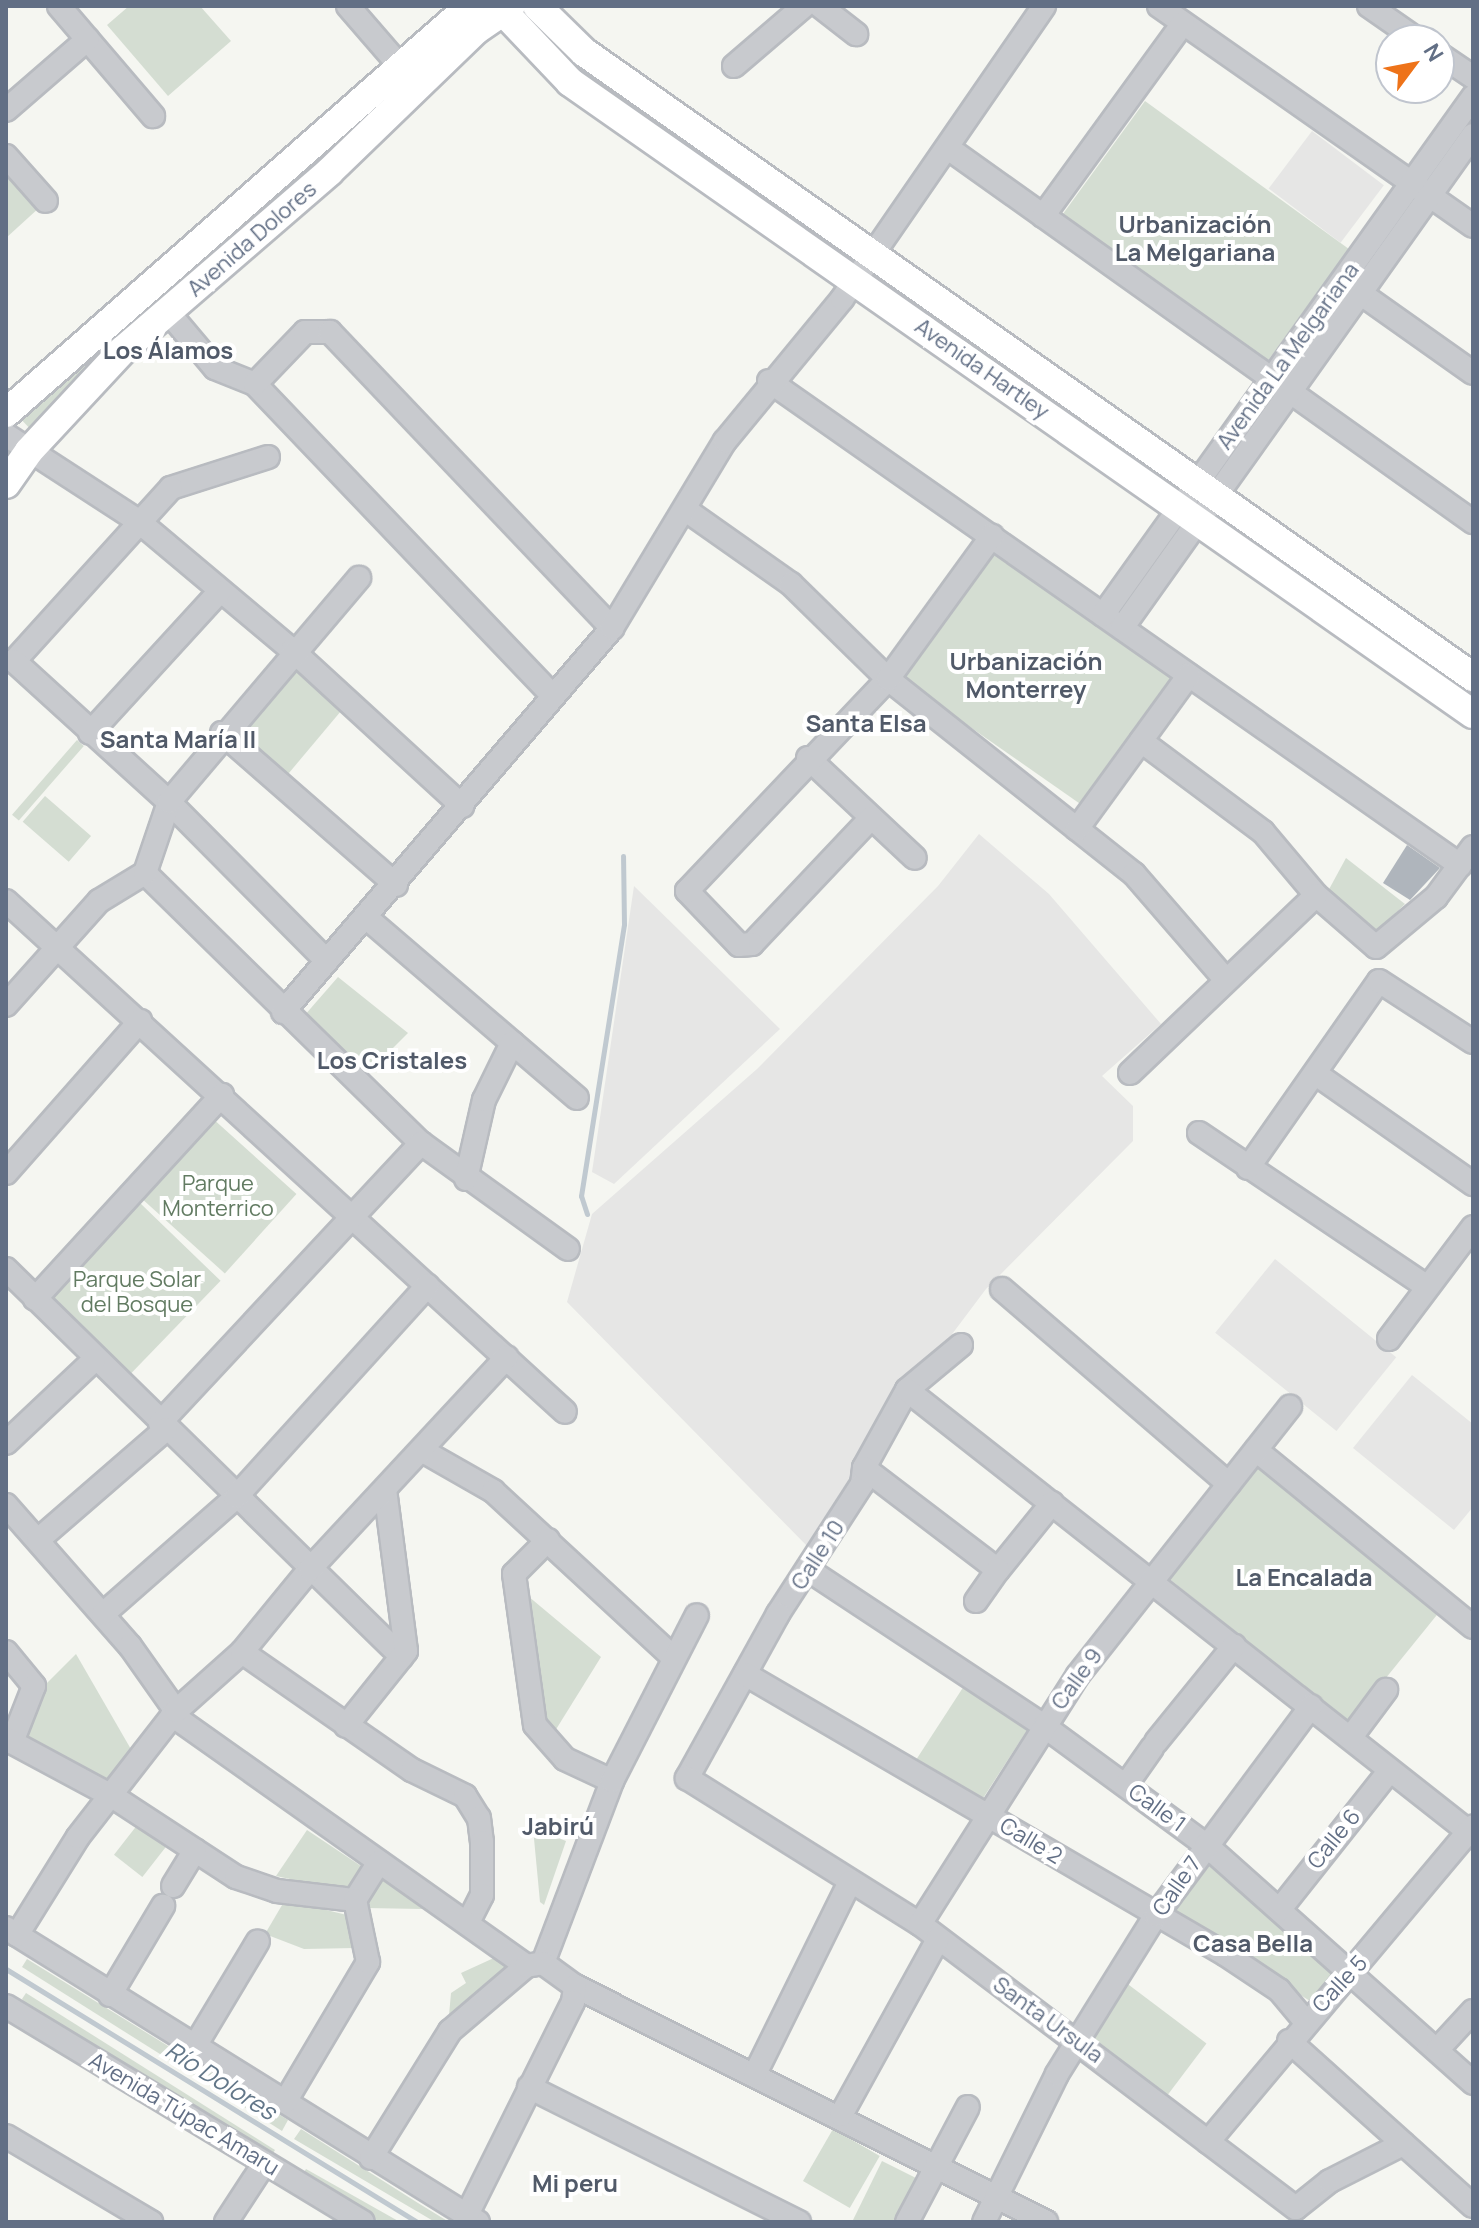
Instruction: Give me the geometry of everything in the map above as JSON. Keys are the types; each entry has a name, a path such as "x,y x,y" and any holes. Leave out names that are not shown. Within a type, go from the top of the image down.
{"main road":[{"name":"Avenida Dolores","path":"6,413 470,6"},
{"name":"Avenida Hartley","path":"537,6 584,52 1473,677"},
{"name":"Avenida Dolores","path":"6,484 18,443 329,172 438,64 504,8"},
{"name":"Avenida Hartley","path":"504,8 570,82 1473,714"},
{"path":"306,147 329,172"},
{"path":"140,297 164,316"}],"street":[{"path":"59,6 153,116"},
{"path":"348,6 400,66"},
{"path":"734,66 804,6"},
{"path":"820,6 856,34"},
{"path":"283,1012 368,919 612,628 769,381 855,279 1044,6"},
{"path":"1159,6 1473,226"},
{"path":"1369,6 1395,24"},
{"path":"1043,216 1183,23"},
{"path":"6,110 88,39"},
{"path":"1455,65 1473,77"},
{"name":"Avenida La Melgariana","path":"1207,490 1290,394 1360,293 1473,97"},
{"name":"Avenida La Melgariana","path":"1122,628 1271,380 1421,190 1473,135"},
{"path":"948,148 1473,522"},
{"path":"6,156 46,201"},
{"path":"1360,293 1473,373"},
{"path":"164,316 215,368 255,384 262,398 553,696"},
{"path":"255,384 305,332 330,332 612,628"},
{"path":"769,381 1189,675 1466,856 1415,918 1376,947 1316,895 1263,832 1141,741"},
{"path":"18,443 137,520 219,592 292,650 462,806"},
{"path":"268,457 171,488 137,520 14,661 169,802 327,961"},
{"path":"686,510 791,584 888,679 1134,874 1224,978"},
{"name":"Avenida La Melgariana","path":"1103,615 1189,516"},
{"path":"871,818 752,944 739,945 687,891 808,758 888,679 992,536"},
{"path":"6,1005 99,901 145,873 169,802 292,650 359,578"},
{"path":"90,733 219,592"},
{"path":"1077,829 1189,675"},
{"path":"222,733 396,885"},
{"path":"808,758 915,858"},
{"path":"145,873 283,1012 421,1143 466,1179 568,1249"},
{"path":"1130,1073 1224,978 1316,895"},
{"path":"6,901 357,1217 427,1286 565,1412"},
{"path":"368,919 577,1098"},
{"path":"1248,1168 1379,981 1473,1042"},
{"path":"6,1173 140,1021"},
{"path":"466,1179 484,1100 512,1043"},
{"path":"1316,1074 1473,1184"},
{"path":"35,1299 222,1095"},
{"path":"1199,1133 1426,1286"},
{"path":"38,1540 163,1426 357,1217 421,1143"},
{"path":"1389,1339 1473,1227"},
{"path":"6,1269 94,1360 402,1657"},
{"path":"103,1614 236,1497 427,1286"},
{"path":"1002,1289 1229,1484"},
{"name":"Calle 10","path":"687,1778 745,1674 862,1484 864,1468 907,1390 961,1345"},
{"path":"507,1357 423,1451 310,1569 242,1652 174,1713 12,1932 473,2219 529,2087 573,2002 575,1986"},
{"path":"6,1443 94,1360"},
{"path":"907,1390 1472,1831"},
{"name":"Calle 9","path":"920,1924 1044,1726 1152,1581 1290,1407"},
{"path":"1256,1450 1473,1627"},
{"path":"423,1451 493,1491 671,1655"},
{"path":"864,1468 998,1570"},
{"path":"346,1726 406,1651 385,1490"},
{"path":"976,1601 1052,1503"},
{"path":"6,1505 103,1614 174,1713 379,1862 535,1965 841,2115 1046,2222"},
{"path":"548,1540 514,1574 535,1725 565,1759 612,1781"},
{"name":"Calle 1","path":"810,1571 1044,1726 1206,1845 1352,1971 1473,2083"},
{"path":"371,2158 450,2031 535,1965 612,1781 671,1655 697,1615"},
{"path":"1126,1785 1154,1745 1234,1646"},
{"path":"6,1652 34,1686 9,1740 112,1796 236,1877 277,1891 355,1900"},
{"path":"242,1652 346,1726 465,1796 479,1818 482,1895 468,1923"},
{"name":"Calle 2","path":"745,1674 988,1815 1279,1990 1305,2021"},
{"path":"1351,1737 1386,1690"},
{"name":"Calle 7","path":"984,2222 1057,2074 1156,1915 1311,1706"},
{"name":"Calle 6","path":"1280,1909 1390,1770"},
{"name":"Santa Ursula","path":"687,1778 920,1924 1296,2208 1330,2181 1403,2144"},
{"name":"Calle 5","path":"1208,2142 1305,2021 1472,1831"},
{"path":"173,1886 195,1850"},
{"path":"285,2102 368,1962 355,1900 379,1862"},
{"path":"755,2074 850,1882"},
{"path":"110,1995 163,1906"},
{"path":"841,2115 938,1939"},
{"path":"195,2046 258,1941"},
{"name":"Avenida Túpac Amaru","path":"6,2006 363,2222"},
{"path":"1437,2050 1473,2011"},
{"path":"1289,2041 1473,2206"},
{"path":"529,2087 799,2222"},
{"path":"907,2222 968,2107"},
{"path":"6,2136 151,2222"},
{"path":"226,2222 264,2164"}],"shaded area":[{"path":"1312,131 1384,185 1341,243 1269,189"},
{"path":"979,834 1049,894 1161,1024 1102,1076 1133,1106 1133,1141 986,1289 877,1434 809,1548 567,1302 592,1214 757,1069 938,886"},
{"path":"634,886 780,1029 614,1184 592,1172"},
{"path":"1275,1259 1396,1357 1336,1431 1215,1333"},
{"path":"1412,1375 1473,1424 1473,1507 1454,1530 1353,1448"}],"green space":[{"path":"129,6 200,6 231,41 168,96 107,25"},
{"path":"529,15 840,241 831,254 575,75 526,20"},
{"path":"1145,101 1349,249 1265,365 1061,217"},
{"path":"6,166 40,207 6,238"},
{"path":"295,170 305,183 151,303 141,290"},
{"path":"889,275 1168,473 1159,484 879,289"},
{"path":"130,315 138,325 35,434 17,415"},
{"path":"1242,523 1473,685 1464,698 1233,536"},
{"path":"991,545 1177,675 1085,807 899,677"},
{"path":"281,658 342,709 283,780 222,728"},
{"path":"77,740 84,746 19,821 12,815"},
{"path":"45,796 91,836 69,862 23,822"},
{"path":"1346,858 1405,904 1379,929 1370,930 1327,893"},
{"path":"338,977 408,1033 366,1075 304,1016"},
{"name":"Parque Monterrico","path":"211,1117 296,1194 225,1273 139,1197"},
{"name":"Parque Solar del Bosque","path":"140,1203 221,1281 131,1374 50,1296"},
{"path":"1259,1466 1439,1612 1349,1724 1168,1578"},
{"path":"522,1591 601,1657 555,1731 543,1719"},
{"path":"76,1654 132,1751 106,1784 23,1738 40,1690"},
{"path":"964,1686 1029,1728 981,1801 917,1759"},
{"path":"138,1824 166,1846 142,1877 114,1855"},
{"path":"533,1828 566,1841 544,1905 540,1902"},
{"path":"307,1830 361,1866 346,1891 276,1876"},
{"path":"1207,1854 1343,1970 1313,2003 1167,1910"},
{"path":"379,1873 423,1909 365,1908 363,1892"},
{"path":"285,1900 351,1916 355,1948 304,1949 265,1934"},
{"path":"496,1957 505,1967 449,2015 451,1993 466,1983 461,1973"},
{"path":"27,1959 288,2120 282,2131 22,1967"},
{"path":"1125,1982 1206,2043 1166,2098 1084,2036"},
{"path":"26,1993 275,2150 272,2155 28,2008 22,1999"},
{"path":"301,2129 449,2222 435,2222 294,2139"},
{"path":"833,2129 880,2156 850,2208 803,2181"},
{"path":"882,2161 916,2178 895,2222 852,2222"},
{"path":"306,2169 400,2222 380,2222 318,2186 303,2174"}],"building":[{"path":"1407,845 1440,868 1410,900 1383,883"}],"waterway":[{"path":"587,1214 581,1196 624,924 623,856"},
{"name":"Río Dolores","path":"6,1969 418,2222"}],"district":[{"name":"Urbanización La Melgariana","path":"1195,238"},
{"name":"Los Álamos","path":"168,350"},
{"name":"Urbanización Monterrey","path":"1026,675"},
{"name":"Santa Elsa","path":"866,723"},
{"name":"Santa María II","path":"178,739"},
{"name":"Los Cristales","path":"392,1060"},
{"name":"La Encalada","path":"1304,1577"},
{"name":"Jabirú","path":"558,1826"},
{"name":"Casa Bella","path":"1253,1943"},
{"name":"Mi peru","path":"575,2183"}]}
